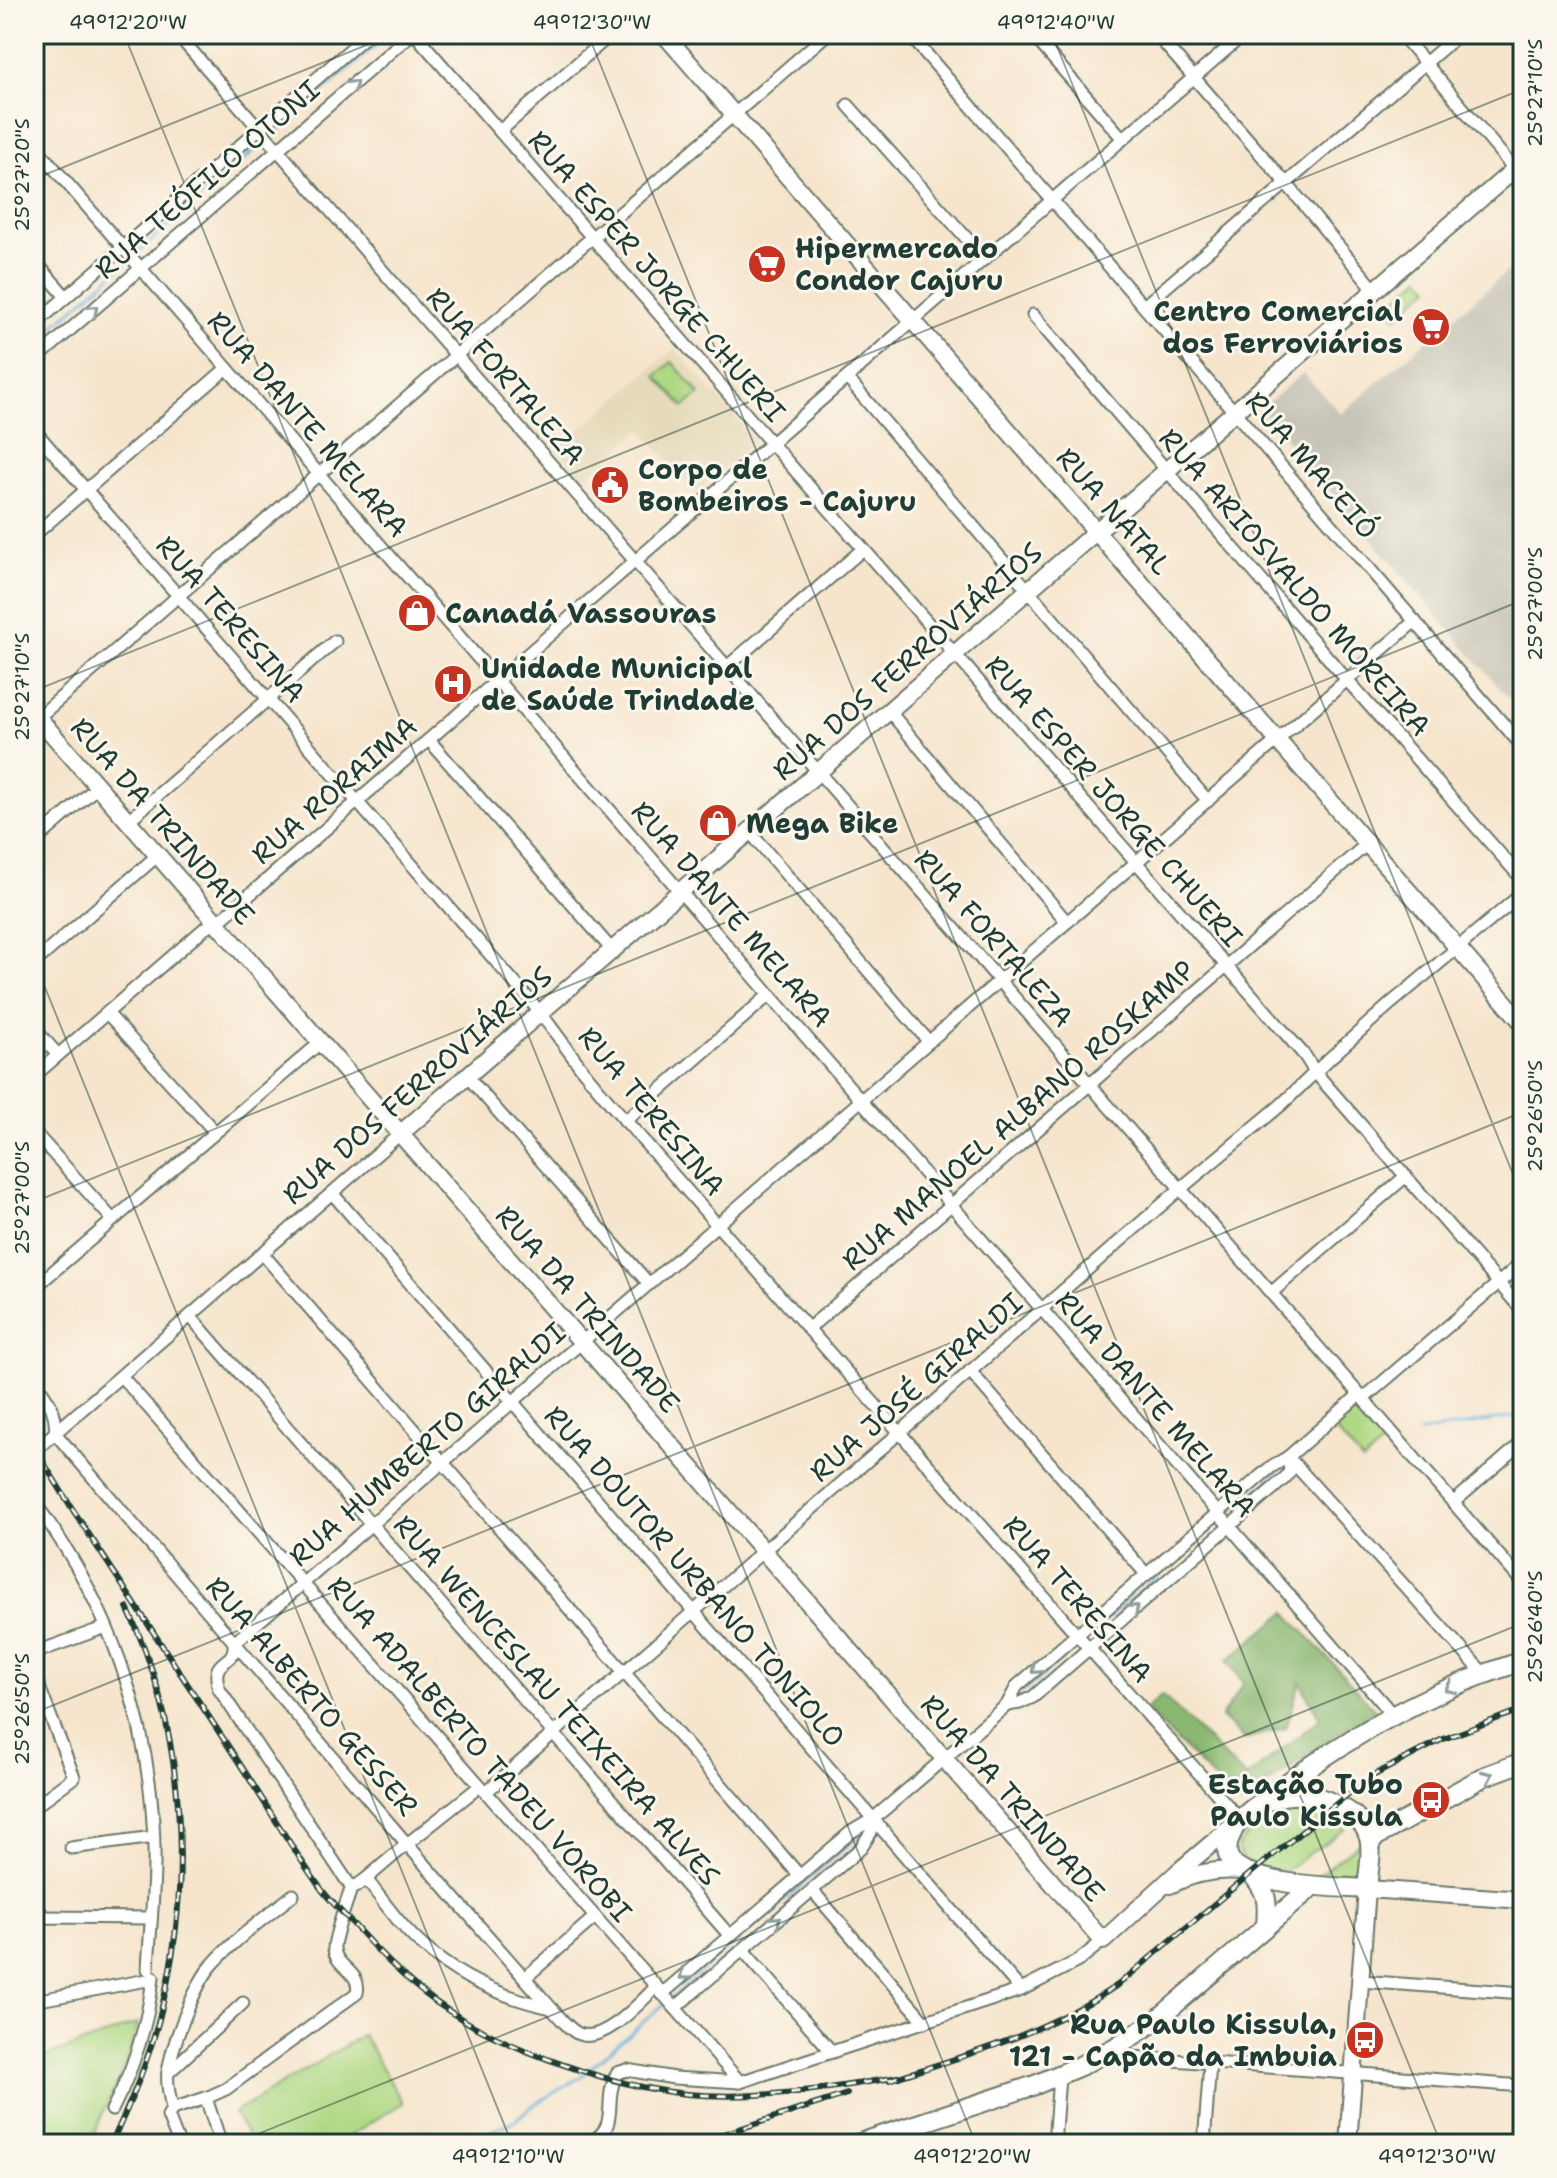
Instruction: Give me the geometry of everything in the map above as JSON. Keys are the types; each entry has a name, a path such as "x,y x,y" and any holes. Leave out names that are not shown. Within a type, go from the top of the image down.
{"main road":[{"path":"1256,1807 1292,1794 1336,1804 1357,1819 1370,1840 1367,1889 1289,1884 1251,1873 1235,1865 1227,1853 1228,1840 1240,1820 1256,1807 1317,1761 1393,1715 1435,1694 1523,1661"},
{"path":"1370,1840 1472,1783 1523,1762"},
{"path":"1251,1873 1265,1891 1268,1904 1266,1926"},
{"path":"857,2144 1013,2093 1059,2076 1101,2055 1157,2020 1313,1886"}],"street":[{"name":"RUA FORTALEZA","path":"177,34 1523,1583"},
{"name":"RUA TEÓFILO OTONI","path":"34,325 368,34"},
{"name":"RUA TEÓFILO OTONI","path":"34,361 413,34"},
{"name":"RUA ESPER JORGE CHUERI","path":"413,34 1227,966 1523,1311"},
{"path":"500,131 611,34"},
{"name":"RUA NATAL","path":"664,34 1523,1023"},
{"path":"35,717 179,596 827,34"},
{"name":"RUA MACEIÓ","path":"909,34 1523,747"},
{"path":"1032,34 1123,139"},
{"path":"1156,34 1375,290"},
{"name":"RUA RORAIMA","path":"34,1076 205,928 217,923 1244,34"},
{"path":"1401,34 1519,165"},
{"path":"1144,306 1459,34"},
{"path":"848,105 985,259"},
{"name":"RUA DANTE MELARA","path":"34,145 1393,1715"},
{"name":"RUA DOS FERROVIÁRIOS","path":"34,1451 1519,165"},
{"path":"34,260 66,297"},
{"name":"RUA ARIOSVALDO MOREIRA","path":"1033,315 1523,880"},
{"path":"34,535 227,368"},
{"path":"847,378 1208,801"},
{"name":"RUA TERESINA","path":"34,430 540,1012 625,1121 1240,1820"},
{"path":"727,667 863,549"},
{"name":"RUA HUMBERTO GIRALDI","path":"352,1886 219,1689 217,1670 235,1651 234,1643 1415,621"},
{"path":"128,821 335,641"},
{"path":"889,711 1067,922"},
{"name":"RUA DA TRINDADE","path":"35,717 1103,1941"},
{"path":"429,740 612,950"},
{"path":"34,842 98,786"},
{"path":"749,831 929,1042"},
{"name":"RUA MANOEL ALBANO ROSKAMP","path":"808,1329 1368,843"},
{"path":"34,963 158,855"},
{"name":"RUA JOSÉ GIRALDI","path":"352,1886 358,1886 407,1844 554,1733 1180,1189 1281,1105 1389,1005 1523,893"},
{"path":"625,1121 769,995"},
{"path":"107,1013 215,1132"},
{"path":"34,1028 58,1055"},
{"path":"34,1288 321,1042"},
{"path":"467,1076 649,1284"},
{"path":"34,1132 113,1220"},
{"path":"1271,1293 1406,1176"},
{"name":"RUA DOUTOR URBANO TONIOLO","path":"332,1193 1021,1990"},
{"path":"262,1253 800,1876"},
{"path":"659,1990 730,1936 851,1832 873,1819 1007,1705 1017,1686 1146,1574 1523,1262"},
{"name":"RUA WENCESLAU TEIXEIRA ALVES","path":"190,1316 730,1936"},
{"path":"970,1371 1146,1574"},
{"name":"RUA ADALBERTO TADEU VOROBI","path":"121,1376 740,2082"},
{"name":"RUA ALBERTO GESSER","path":"34,1380 55,1412 55,1433 407,1844 575,2032 586,2035 605,2032 659,1990"},
{"path":"1453,1503 1523,1442"},
{"path":"1007,1705 1033,1697 1285,1478 1290,1471 1288,1457"},
{"path":"1288,1457 1484,1674"},
{"path":"34,1502 76,1563 106,1627 143,1741 151,1794 154,1837 146,2023 127,2079 112,2110"},
{"path":"34,1653 106,1627"},
{"path":"34,1674 74,1777 34,1807"},
{"path":"675,2008 868,1840 873,1819"},
{"path":"586,2144 599,2138 608,2127 608,2100 617,2073 627,2070 674,2078 740,2082 1021,1990 1066,1968 1103,1941 1240,1820"},
{"path":"71,1848 154,1837"},
{"path":"1148,1899 1173,1883 1203,1872 1251,1873"},
{"path":"366,1879 421,1945 443,1962 468,1978 500,1992 551,2008"},
{"path":"172,2109 226,2089 357,1993 359,1986 356,1978 336,1956 334,1947 352,1886"},
{"path":"1348,2144 1367,1889 1523,1900"},
{"path":"812,1890 925,2022"},
{"path":"179,2144 168,2116 172,2109 167,2073 182,2024 201,1979 235,1942 293,1895"},
{"path":"34,1900 43,1917"},
{"path":"43,1917 151,1918"},
{"path":"34,1933 43,1917"},
{"path":"525,1978 595,1917"},
{"path":"743,1950 832,2052"},
{"path":"34,2001 149,1975"},
{"path":"1360,1981 1523,1993"},
{"path":"167,2073 243,2003"},
{"path":"1101,2055 1523,2086"},
{"path":"1204,2144 1210,2063"},
{"path":"1054,2144 1059,2076"},
{"path":"206,2098 221,2144"}],"shaded area":[{"path":"1523,258 1523,715 1260,409 1303,373 1341,414"},
{"path":"675,348 755,441 696,492 641,429 583,479 557,449"}],"green space":[{"path":"1421,277 1430,287 1397,317 1387,306"},
{"path":"672,362 700,394 684,407 656,376"},
{"path":"1354,1408 1385,1442 1363,1462 1332,1427"},
{"path":"1286,1612 1376,1711 1334,1736 1239,1805 1146,1709 1162,1695 1246,1778 1320,1719 1300,1682 1286,1728 1244,1739 1221,1717 1244,1683 1227,1661"},
{"path":"1288,1809 1327,1816 1345,1829 1283,1872 1249,1863 1237,1847 1253,1829"},
{"path":"1361,1841 1358,1871 1349,1880 1313,1879"},
{"path":"138,2023 127,2060 89,2144 51,2144 34,2136 34,2061"},
{"path":"363,2035 403,2103 335,2144 253,2144 234,2113"}],"waterway":[{"path":"271,136 389,34"},
{"path":"135,255 265,141"},
{"path":"34,343 130,260"},
{"path":"1420,1433 1523,1415"},
{"path":"1235,1509 1278,1473"},
{"path":"1092,1632 1210,1531"},
{"path":"1022,1693 1068,1653"},
{"path":"462,2144 516,2120 535,2104 579,2078 860,1834"}],"railway":[{"path":"34,1447 322,1890 388,1960 436,2002 474,2026 532,2053 596,2075 659,2090 740,2096 820,2089 898,2077"},
{"path":"111,2144 140,2077 162,2007 178,1908 180,1856 172,1753 146,1654 127,1608"},
{"path":"889,2080 1007,2041 1092,2001 1119,1984 1257,1868 1376,1774 1441,1740 1523,1709"},
{"path":"693,2144 847,2094"}],"place":[{"name":"Hipermercado Condor Cajuru","path":"767,264"},
{"name":"Centro Comercial dos Ferroviários","path":"1431,327"},
{"name":"Corpo de Bombeiros - Cajuru","path":"610,485"},
{"name":"Canadá Vassouras","path":"417,613"},
{"name":"Unidade Municipal de Saúde Trindade","path":"453,684"},
{"name":"Mega Bike","path":"718,823"},
{"name":"Estação Tubo Paulo Kissula","path":"1431,1800"},
{"name":"Rua Paulo Kissula, 121 - Capão da Imbuia","path":"1365,2040"}]}
